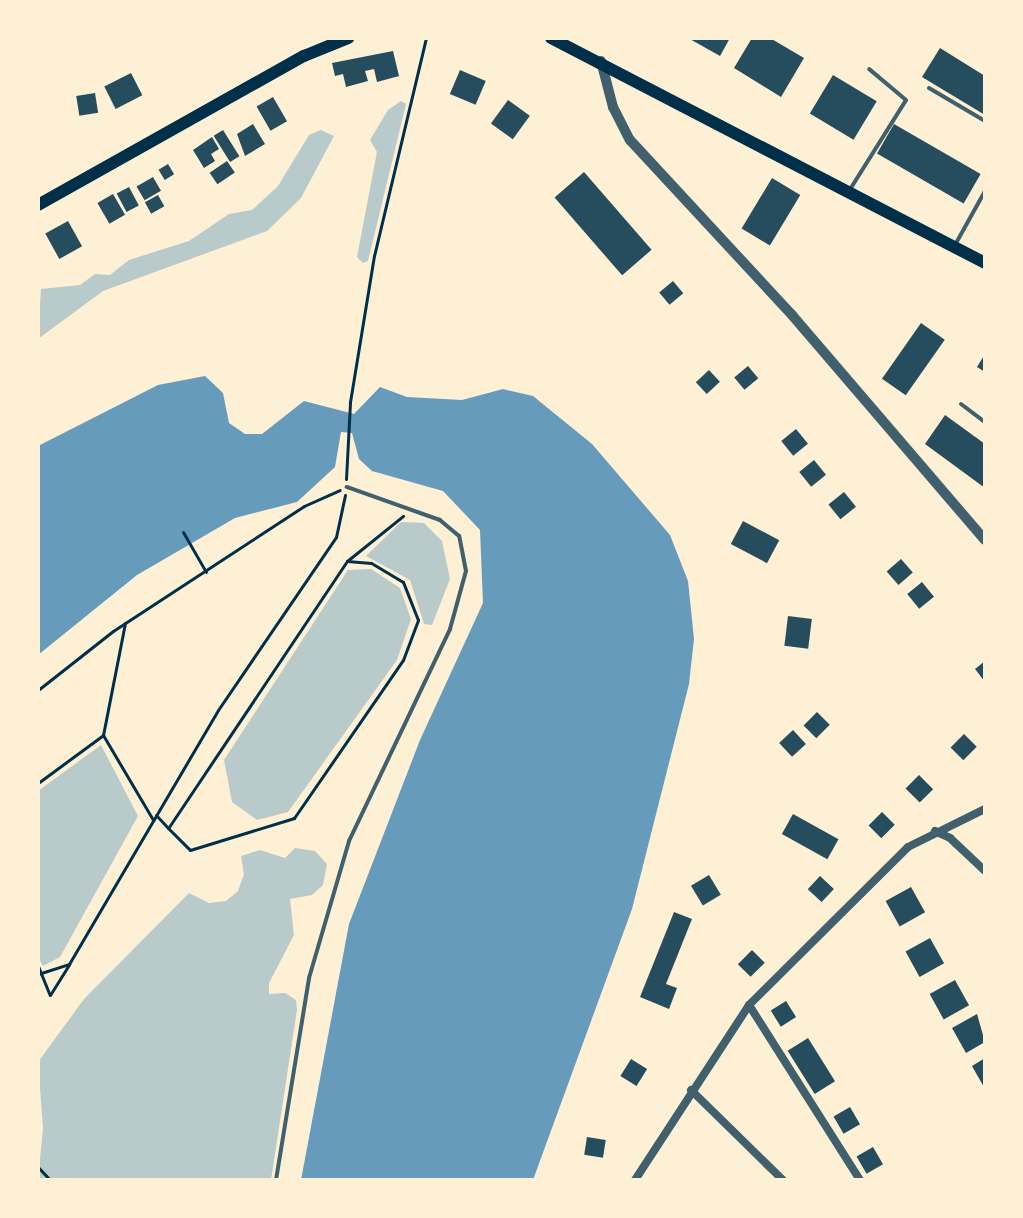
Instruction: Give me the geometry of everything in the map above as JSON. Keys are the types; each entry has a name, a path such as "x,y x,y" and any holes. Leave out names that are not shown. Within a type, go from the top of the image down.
{"main road":[{"path":"38,205 276,70 348,38"},
{"path":"551,38 583,44 600,59 847,193 955,245 985,263"}],"street":[{"path":"600,59 613,107 630,140 792,315 985,540"},
{"path":"635,1180 749,1005 884,867 935,831 985,809"},
{"path":"935,831 985,871"},
{"path":"749,1005 860,1180"},
{"path":"691,1090 783,1180"}],"lane":[{"path":"847,193 906,100 869,69"},
{"path":"929,88 985,121"},
{"path":"955,245 985,191"},
{"path":"961,404 985,422"},
{"path":"276,1180 309,978 349,841 450,629 466,571 459,536 419,511 347,487"}],"path":[{"path":"38,966 50,995 218,710 336,537 347,487 346,441 350,402 374,256 426,38"},
{"path":"38,690 125,623 304,506 347,487"},
{"path":"168,828 347,561 404,515 419,511"},
{"path":"183,532 206,572"},
{"path":"103,735 155,818 190,850 294,818 403,660 418,620 403,582 371,563 347,561"},
{"path":"38,783 103,735 125,623"},
{"path":"40,974 69,964"},
{"path":"38,1167 50,1180"}],"shaded area":[{"path":"401,101 406,104 368,261 363,263 357,257 377,152 370,140 388,110"},
{"path":"321,130 334,136 301,198 267,231 103,291 38,339 41,289 80,285 95,274 110,275 129,260 189,241 229,214 252,210 278,186 309,135"},
{"path":"401,522 424,523 442,541 450,579 432,625 424,624 410,580 366,556"},
{"path":"371,569 400,588 411,619 397,660 288,812 257,820 232,802 224,760 348,570"},
{"path":"101,745 138,816 60,957 43,966 38,957 38,791"},
{"path":"295,848 315,851 327,864 323,885 312,895 290,899 294,935 269,983 269,994 285,993 296,1000 297,1010 271,1180 38,1180 43,1128 38,1062 84,999 189,893 209,903 226,901 238,891 244,874 241,856 260,850 285,858"}],"water":[{"path":"205,376 223,393 229,423 245,434 262,434 304,401 354,414 380,387 407,397 462,400 503,389 533,396 592,444 670,535 688,581 694,639 689,684 632,909 533,1180 301,1180 349,924 420,740 483,603 480,530 443,491 372,471 359,459 352,433 341,432 335,467 297,502 235,518 137,575 38,655 38,446 158,385"}],"building":[{"path":"688,38 730,38 720,56"},
{"path":"752,38 770,38 804,58 781,97 734,68"},
{"path":"940,48 985,76 985,115 922,77"},
{"path":"393,51 399,76 377,82 374,69 365,71 368,81 346,87 343,74 335,76 332,63"},
{"path":"460,70 486,81 476,105 450,94"},
{"path":"131,73 142,95 116,109 104,87"},
{"path":"833,75 877,101 854,140 810,114"},
{"path":"95,93 98,113 79,116 76,96"},
{"path":"273,97 287,121 271,131 257,106"},
{"path":"508,100 530,116 513,139 491,123"},
{"path":"253,124 265,144 245,156 237,134"},
{"path":"894,124 981,174 964,203 877,153"},
{"path":"223,130 239,156 230,162 214,136"},
{"path":"212,137 219,149 211,154 215,161 204,168 193,150"},
{"path":"227,161 235,173 217,184 210,173"},
{"path":"168,164 174,174 165,180 159,170"},
{"path":"584,172 652,250 622,275 555,198"},
{"path":"153,177 161,191 145,200 137,186"},
{"path":"772,178 800,195 770,246 742,229"},
{"path":"129,187 139,206 126,212 117,194"},
{"path":"113,194 125,215 109,224 97,203"},
{"path":"158,195 164,206 151,214 145,202"},
{"path":"68,221 82,246 59,259 45,234"},
{"path":"673,281 683,293 669,305 659,293"},
{"path":"921,323 945,340 906,395 882,379"},
{"path":"985,354 985,372 977,367"},
{"path":"748,366 758,378 744,390 734,378"},
{"path":"709,370 720,382 707,394 696,382"},
{"path":"945,415 985,444 985,488 925,444"},
{"path":"796,429 808,444 793,456 781,441"},
{"path":"814,460 826,475 811,487 799,472"},
{"path":"844,492 856,507 840,519 828,505"},
{"path":"743,521 779,540 767,563 731,544"},
{"path":"901,559 913,573 898,585 887,571"},
{"path":"922,582 934,597 919,609 907,594"},
{"path":"788,616 812,619 808,649 784,646"},
{"path":"985,661 985,682 975,669"},
{"path":"817,712 830,725 816,738 804,725"},
{"path":"793,730 806,744 792,757 779,743"},
{"path":"964,734 977,747 963,760 951,747"},
{"path":"919,775 933,789 920,803 906,788"},
{"path":"882,812 895,825 881,838 869,825"},
{"path":"793,814 838,839 827,859 782,834"},
{"path":"709,875 721,895 703,906 691,886"},
{"path":"820,876 834,889 822,902 808,889"},
{"path":"911,887 925,912 900,926 886,901"},
{"path":"674,912 692,919 666,984 677,988 669,1009 640,997"},
{"path":"930,938 944,963 920,977 906,952"},
{"path":"752,950 765,963 751,977 738,964"},
{"path":"955,980 969,1005 944,1019 930,994"},
{"path":"786,1001 796,1017 781,1027 771,1011"},
{"path":"977,1014 985,1042 966,1053 952,1028"},
{"path":"808,1038 835,1081 815,1094 788,1051"},
{"path":"985,1058 985,1089 972,1066"},
{"path":"631,1059 647,1069 637,1086 620,1076"},
{"path":"850,1107 860,1124 844,1134 834,1116"},
{"path":"587,1137 606,1140 603,1158 584,1155"},
{"path":"873,1147 883,1164 867,1174 857,1156"}]}
